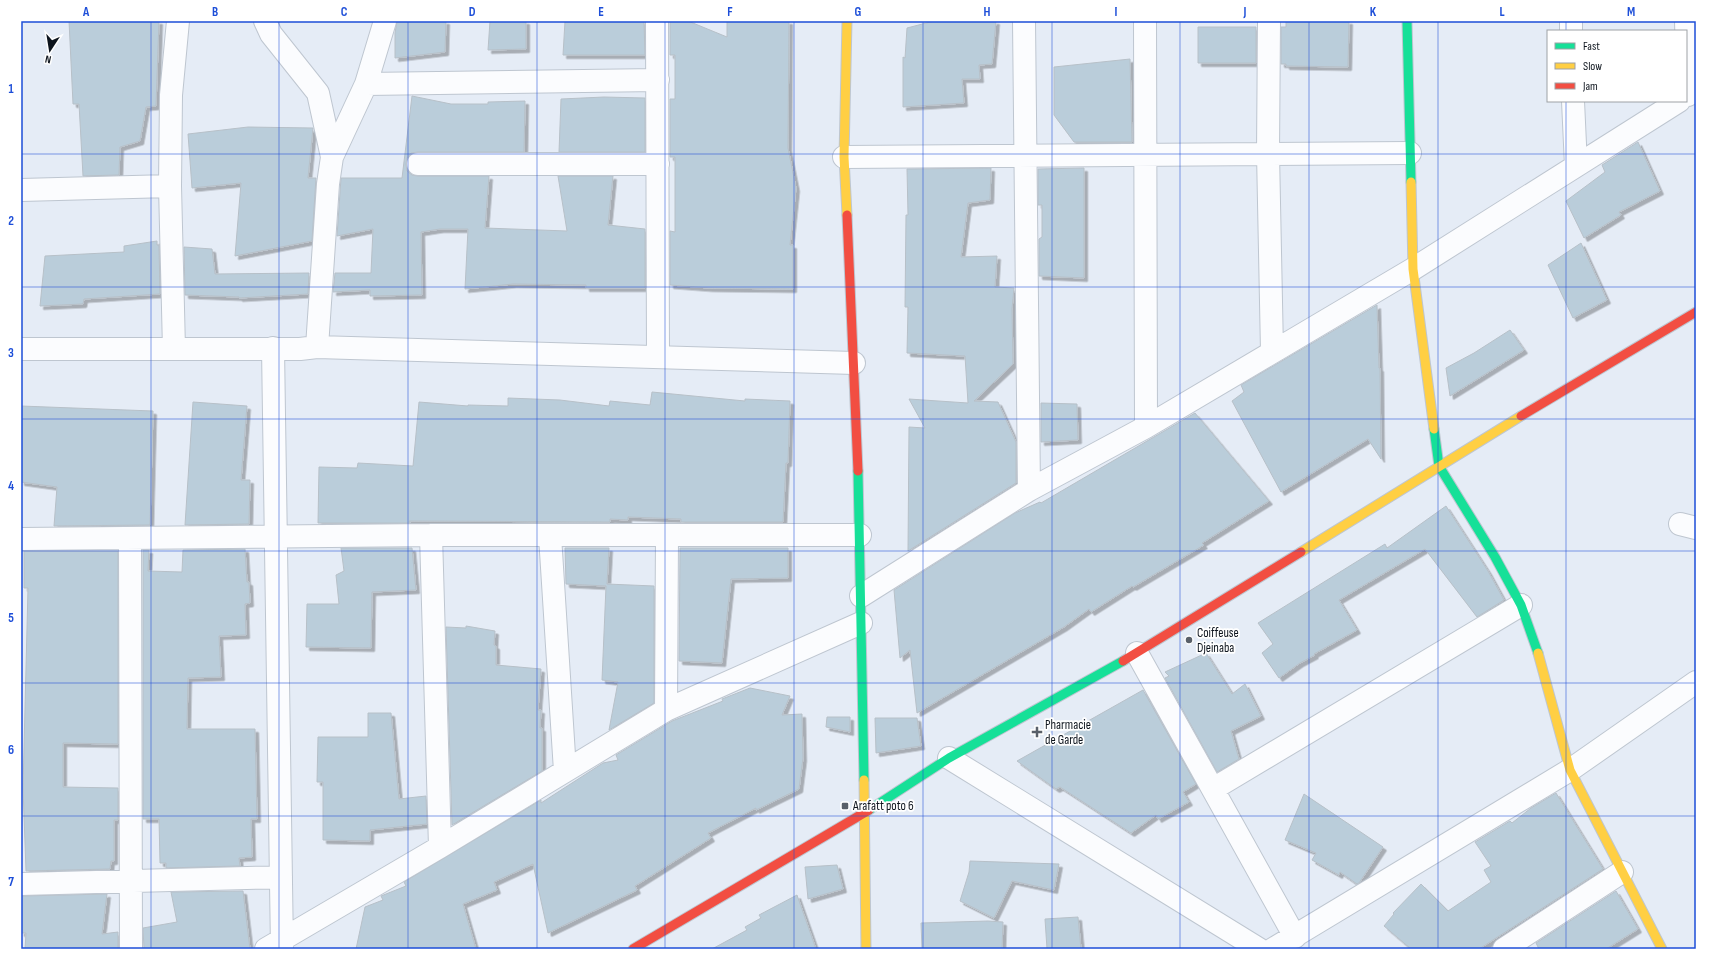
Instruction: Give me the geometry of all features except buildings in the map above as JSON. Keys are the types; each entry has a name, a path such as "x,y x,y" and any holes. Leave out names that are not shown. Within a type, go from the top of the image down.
{"street":[{"path":"174,349 170,186 171,95 177,27 196,21"},
{"path":"265,21 271,34 318,93 332,157"},
{"path":"317,347 328,184 332,157 366,84 386,21"},
{"path":"657,21 658,356"},
{"path":"847,21 844,157 854,363 860,535 866,949"},
{"path":"1024,21 1029,490"},
{"path":"1144,21 1146,427"},
{"path":"1269,21 1268,153 1272,351"},
{"path":"1407,21 1413,269 1439,466 1495,557 1521,605 1537,651 1570,770 1662,949"},
{"path":"366,84 658,80"},
{"path":"1573,102 1576,166"},
{"path":"861,596 1029,490 1146,427 1272,351 1413,269 1677,102"},
{"path":"844,157 1410,153"},
{"path":"418,164 658,164"},
{"path":"21,190 170,186"},
{"path":"634,949 864,813 949,758 1137,653 1439,466 1696,312"},
{"path":"21,348 174,349 317,347 854,363"},
{"path":"273,348 281,877 276,946"},
{"path":"666,710 667,535"},
{"path":"21,540 431,536 860,535"},
{"path":"431,536 440,848"},
{"path":"550,536 565,771"},
{"path":"130,538 131,949"},
{"path":"1213,789 1521,605"},
{"path":"276,946 666,710 861,623"},
{"path":"1137,653 1295,937"},
{"path":"1273,949 1570,770 1696,682"},
{"path":"949,758 1259,949"},
{"path":"1504,949 1622,872"},
{"path":"21,884 281,877"}],"traffic: fast":[{"path":"1407,21 1411,182"},
{"path":"1434,429 1439,466 1495,557 1521,605 1538,653"},
{"path":"858,471 864,780"},
{"path":"869,810 949,758 1123,661"}],"traffic: slow":[{"path":"847,21 844,157 847,215"},
{"path":"1411,182 1413,269 1434,429"},
{"path":"1301,552 1521,416"},
{"path":"1538,653 1570,770 1662,949"},
{"path":"864,780 866,949"}],"traffic: jam":[{"path":"847,215 858,471"},
{"path":"1521,416 1696,312"},
{"path":"1123,661 1301,552"},
{"path":"633,949 869,810"}],"place":[{"name":"Coiffeuse Djeinaba","path":"1189,640"},
{"name":"Pharmacie de Garde","path":"1037,732"},
{"name":"Arafatt poto 6","path":"845,806"}]}
